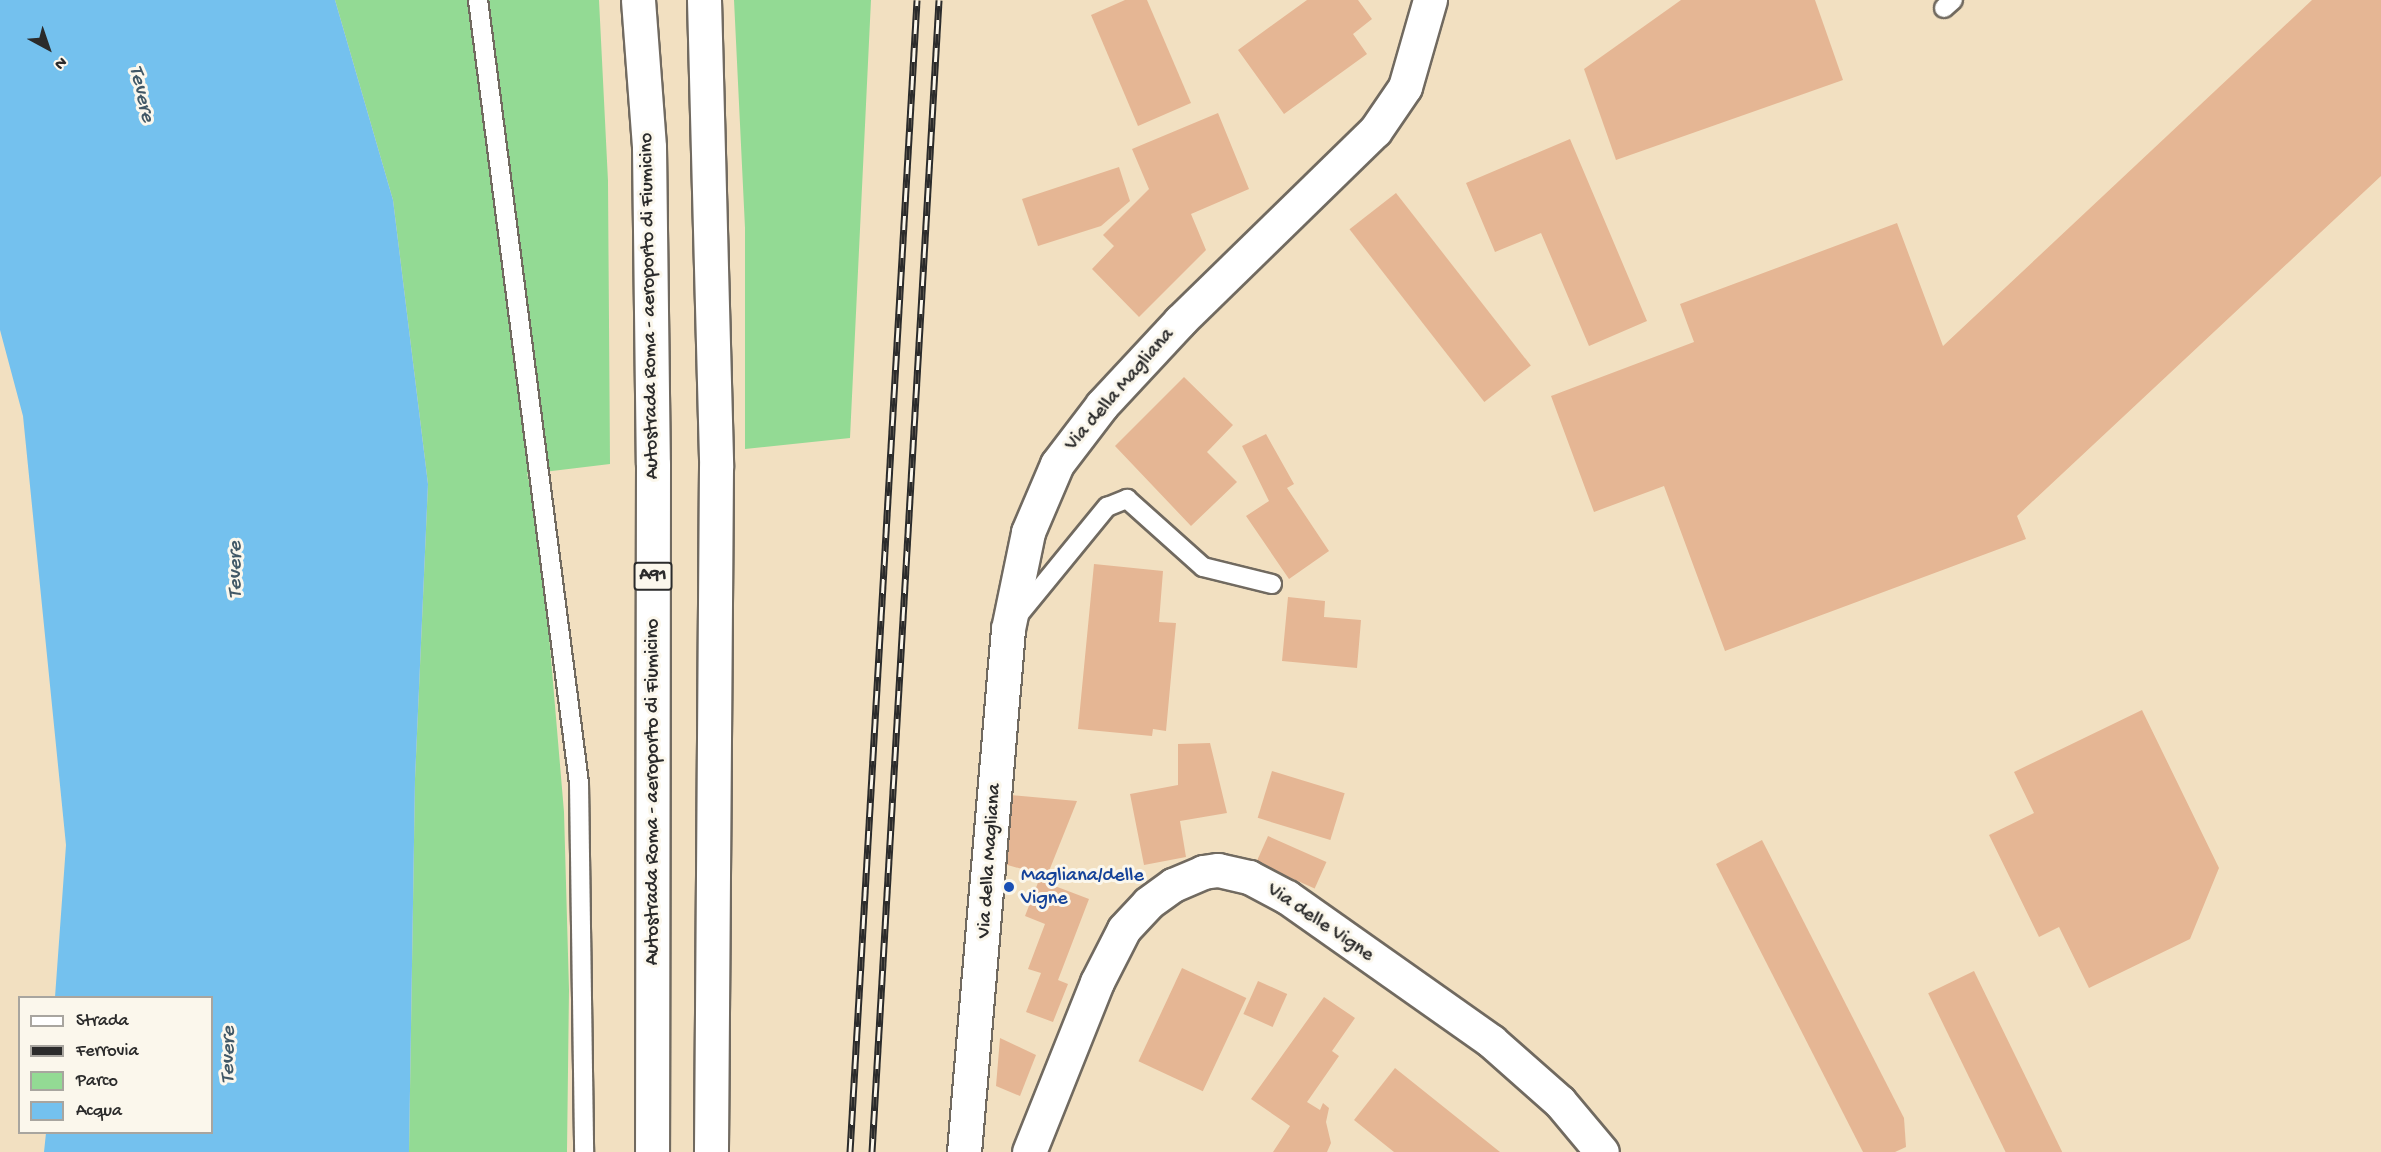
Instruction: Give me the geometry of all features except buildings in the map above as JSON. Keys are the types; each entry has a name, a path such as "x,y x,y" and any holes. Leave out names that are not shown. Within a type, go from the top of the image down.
{"main road":[{"name":"Autostrada Roma - aeroporto di Fiumicino","path":"638,0 649,147 653,464 652,1152"},
{"path":"704,0 717,630 711,1152"},
{"name":"Via della Magliana","path":"964,1152 1008,629 1028,532 1068,447 1180,321 1375,131 1405,87 1430,0"},
{"name":"Via delle Vigne","path":"1029,1152 1101,972 1124,929 1148,903 1173,885 1203,872 1218,870 1249,877 1287,897 1491,1041 1560,1102 1602,1152"}],"lane":[{"path":"478,0 579,783 584,1152"},
{"path":"1008,629 1107,507 1127,499 1203,567 1272,584"}],"green space":[{"path":"335,0 599,0 608,181 610,464 527,474 539,517 564,812 569,990 567,1152 409,1152 415,779 428,484 393,200"},
{"path":"734,0 871,0 850,438 745,449 745,228"}],"water":[{"name":"Tevere","path":"0,0 335,0 393,200 428,484 415,779 409,1152 44,1152 46,1134 213,1134 213,996 55,996 66,845 23,416 0,330"}],"railway":[{"path":"850,1152 917,0"},
{"path":"872,1152 939,0"}],"place":[{"name":"Magliana/delle Vigne","path":"1009,887"}]}
